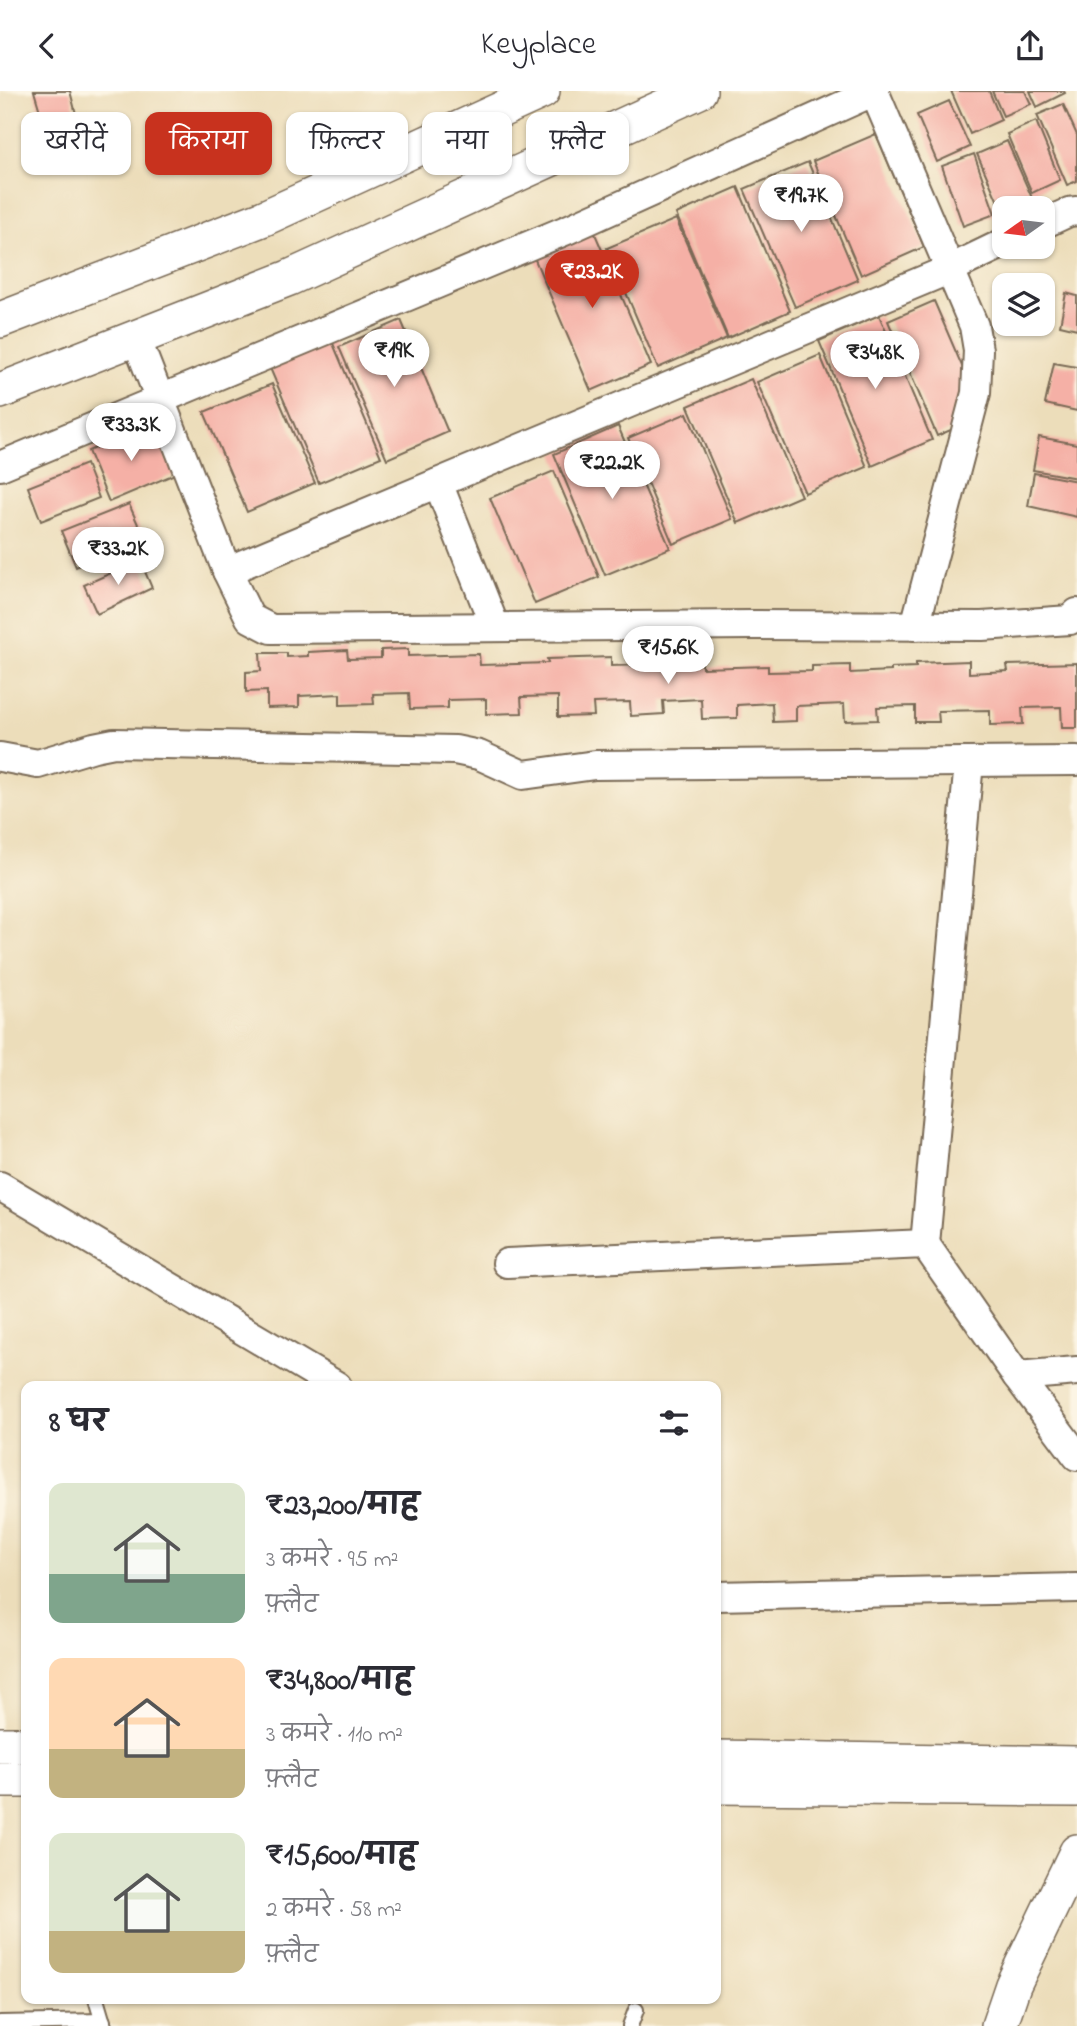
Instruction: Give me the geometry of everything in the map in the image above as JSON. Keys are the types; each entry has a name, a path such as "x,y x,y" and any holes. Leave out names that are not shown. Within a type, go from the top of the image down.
{"street":[{"path":"0,320 264,218 541,91"},
{"path":"0,391 289,278 699,91"},
{"path":"0,466 569,229 874,91 974,326 978,349 976,393 915,626"},
{"path":"1055,218 1077,211"},
{"path":"227,571 948,270 992,249"},
{"path":"136,338 227,571 250,618 271,629 982,626 1070,620 1077,613"},
{"path":"438,483 495,627"},
{"path":"0,757 38,764 114,743 440,749 479,755 523,775 595,765 1077,761"},
{"path":"969,761 925,1244 1017,1376 1077,1456"},
{"path":"0,1186 329,1381"},
{"path":"507,1263 925,1244"},
{"path":"1017,1376 1077,1371"},
{"path":"721,1596 1077,1588"},
{"path":"0,1745 21,1745"},
{"path":"721,1758 1077,1764"},
{"path":"0,1780 21,1780"},
{"path":"721,1786 1077,1789"},
{"path":"999,2026 1013,1985 1068,1894 1077,1852"}],"lane":[{"path":"0,2023 104,2024 98,2004"},
{"path":"630,2026 636,2010"}],"building":[{"path":"34,91 70,91 76,112 40,112"},
{"path":"951,91 989,91 1001,120 970,134"},
{"path":"992,91 1025,91 1031,104 1003,116"},
{"path":"1030,91 1064,91 1065,93 1037,107"},
{"path":"949,101 970,147 937,162 917,115"},
{"path":"1063,104 1077,135 1077,181 1067,185 1037,115"},
{"path":"1036,121 1060,180 1032,193 1007,134"},
{"path":"876,134 924,247 861,275 813,161"},
{"path":"1007,141 1031,196 995,196 977,154"},
{"path":"974,154 992,205 992,215 963,226 942,166"},
{"path":"808,162 858,280 795,307 744,189"},
{"path":"738,187 790,311 728,338 676,214"},
{"path":"676,219 727,338 658,368 607,248"},
{"path":"593,229 651,365 591,391 533,255"},
{"path":"1066,293 1077,296 1077,329 1060,325"},
{"path":"934,301 968,380 960,426 937,436 888,321"},
{"path":"879,315 932,440 872,466 819,341"},
{"path":"401,320 448,432 387,459 339,347"},
{"path":"329,334 381,457 319,483 267,361"},
{"path":"820,355 867,467 805,493 757,382"},
{"path":"1054,363 1077,367 1077,411 1045,404"},
{"path":"751,379 801,496 738,523 688,406"},
{"path":"272,384 315,483 247,512 204,412"},
{"path":"687,413 732,519 673,544 628,438"},
{"path":"153,423 175,474 109,502 88,451"},
{"path":"618,426 670,548 605,575 554,454"},
{"path":"1039,437 1077,444 1077,478 1033,470"},
{"path":"86,464 99,498 41,521 28,487"},
{"path":"554,471 599,577 535,604 490,498"},
{"path":"1034,473 1077,481 1077,517 1028,506"},
{"path":"129,504 144,538 76,567 61,531"},
{"path":"140,560 152,588 97,614 84,585"},
{"path":"408,649 408,656 479,654 480,665 548,663 547,659 611,657 611,666 675,664 674,659 702,658 702,668 768,666 768,672 812,671 812,666 850,665 850,673 891,671 891,668 916,667 916,663 969,661 969,673 1008,671 1007,665 1077,663 1077,728 1062,728 1061,707 1022,708 1023,724 990,725 990,710 938,711 939,722 915,722 915,706 877,707 878,720 845,721 844,704 796,706 796,721 773,722 772,703 737,705 737,718 702,719 701,699 663,701 664,714 631,716 630,702 593,703 594,716 558,717 558,696 521,697 522,713 486,714 486,699 448,700 448,708 410,709 409,693 373,694 374,704 340,705 340,694 299,696 299,707 267,708 267,691 246,692 246,672 261,671 260,653 287,653 287,657 308,656 308,652 347,650 348,659 381,658 381,650"}]}
